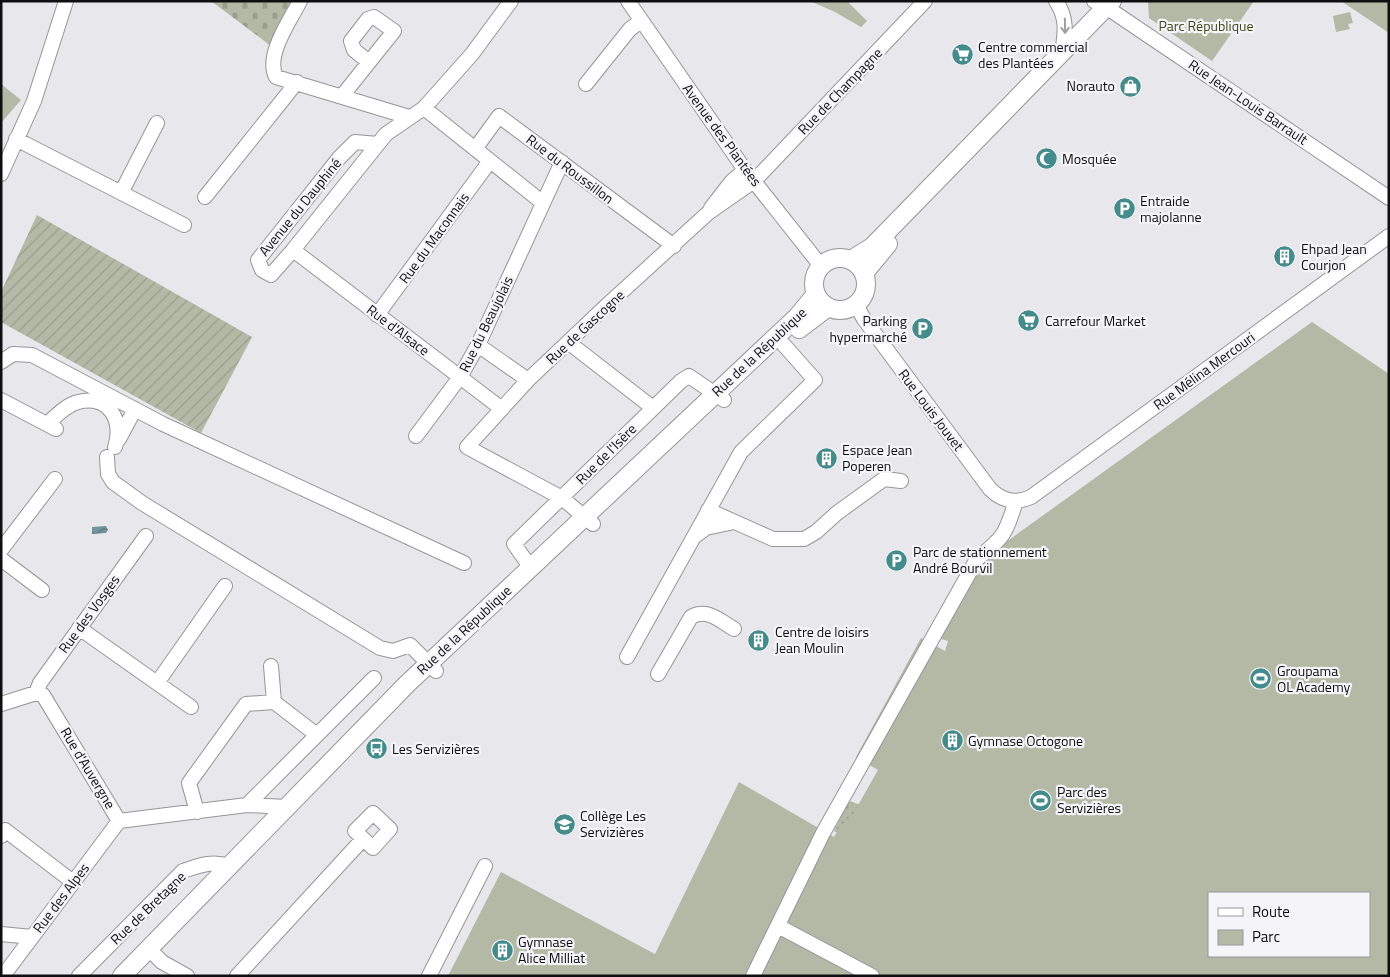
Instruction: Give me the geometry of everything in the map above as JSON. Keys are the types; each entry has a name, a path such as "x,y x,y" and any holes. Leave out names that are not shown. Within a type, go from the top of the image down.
{"main road":[{"path":"850,260 872,247 1062,54 1104,3"},
{"path":"864,273 878,254 1059,71 1104,3"},
{"path":"835,258 850,260 859,265 864,273 866,291 856,305 842,310 822,301 814,280 821,266 835,258"},
{"name":"Rue de la République","path":"719,397 783,344 804,324 822,301"},
{"name":"Rue de la République","path":"133,976 151,951 228,866 286,807 719,397 797,317 822,301"},
{"name":"Rue de la République","path":"433,668 531,568 589,520"},
{"name":"Rue de la République","path":"122,976 151,951 312,792 395,704"}],"street":[{"path":"1,174 44,73 66,1"},
{"path":"300,1 280,42 273,62 272,70 276,77 409,117"},
{"name":"Avenue du Dauphiné","path":"378,144 355,142 339,158 258,260 262,270 271,275 294,250 386,134 424,108 472,54 512,1"},
{"name":"Avenue des Plantées","path":"628,1 745,170 821,266"},
{"name":"Rue de Champagne","path":"754,181 925,1"},
{"path":"1056,1 1064,14 1066,28 1062,54"},
{"name":"Rue Jean-Louis Barrault","path":"1104,3 1389,198"},
{"path":"586,84 630,29 641,21"},
{"path":"342,96 369,62"},
{"path":"205,197 297,82"},
{"path":"424,108 543,203"},
{"name":"Rue du Roussillon","path":"475,149 500,116 674,246"},
{"path":"121,192 157,123"},
{"path":"16,139 184,225"},
{"name":"Rue du Maconnais","path":"377,315 490,161"},
{"name":"Rue du Beaujolais","path":"416,436 460,377 478,345 562,162"},
{"name":"Rue de Gascogne","path":"562,498 467,447 528,380 674,246 708,213 732,181 745,170"},
{"name":"Rue de Gascogne","path":"708,213 754,181"},
{"name":"Rue Mélina Mercouri","path":"1016,501 1031,497 1389,236"},
{"name":"Rue d'Alsace","path":"294,250 502,409"},
{"name":"Rue Louis Jouvet","path":"856,305 864,319 990,489 1006,500 1016,501"},
{"path":"568,342 653,408"},
{"path":"627,657 741,452 815,380 783,344"},
{"path":"478,345 528,380"},
{"path":"1,362 13,354 32,354 108,401 135,409 464,563"},
{"name":"Rue de l'Isère","path":"531,568 514,544 681,381 689,376 719,397"},
{"path":"2,397 52,427 71,404 80,401 108,401"},
{"path":"108,401 120,430 110,455 108,474 113,482 142,503 380,648 393,651 410,645 433,668"},
{"path":"110,455 135,409"},
{"path":"1,550 55,479"},
{"path":"708,510 773,538 791,541 804,539 816,532 837,513 884,479 901,481"},
{"path":"562,498 589,520"},
{"path":"753,976 823,833 977,559 1000,540 1006,531 1016,501"},
{"path":"693,537 706,528 734,522"},
{"name":"Rue des Vosges","path":"36,693 40,683 146,536"},
{"path":"1,560 42,590"},
{"path":"157,683 226,586"},
{"path":"658,674 691,617 700,612 708,614 734,629"},
{"path":"79,628 191,707"},
{"path":"271,666 274,702"},
{"path":"246,805 374,678"},
{"path":"1,704 36,693"},
{"name":"Rue d'Auvergne","path":"36,693 43,695 50,705 119,821 246,805 286,807"},
{"path":"197,812 189,783 246,704 274,702 317,735"},
{"name":"Rue des Alpes","path":"3,976 119,821"},
{"path":"1,836 5,830 73,882"},
{"path":"237,976 363,839"},
{"name":"Rue de Bretagne","path":"79,976 183,871 205,863 220,863 228,866"},
{"path":"429,976 485,866"},
{"path":"778,926 872,976"},
{"path":"1,934 32,937"},
{"path":"151,951 187,976"}],"green space":[{"path":"211,1 293,1 271,46"},
{"path":"810,1 847,1 867,21 861,27 835,12"},
{"name":"Parc République","path":"1148,1 1254,1 1212,61 1149,18"},
{"path":"1341,1 1389,1 1389,33"},
{"path":"1350,12 1353,23 1348,24 1350,29 1336,32 1333,16"},
{"path":"1,84 21,100 1,123"},
{"path":"37,215 252,337 201,433 1,322 1,292"},
{"path":"1312,322 1389,374 1389,976 448,976 501,872 655,954 739,782 834,837 839,829 848,823 878,770 856,757 921,638 945,651 948,641 938,638 981,560"},
{"path":"846,800 858,804 868,803 843,836 834,831 842,815"}],"water":[{"path":"106,526 108,530 106,533 92,534 92,527"}],"place":[{"name":"Centre commercial des Plantées","path":"962,55"},
{"name":"Norauto","path":"1131,86"},
{"name":"Mosquée","path":"1046,159"},
{"name":"Entraide majolanne","path":"1124,209"},
{"name":"Ehpad Jean Courjon","path":"1285,257"},
{"name":"Carrefour Market","path":"1029,321"},
{"name":"Parking hypermarché","path":"923,329"},
{"name":"Espace Jean Poperen","path":"826,458"},
{"name":"Parc de stationnement André Bourvil","path":"897,560"},
{"name":"Centre de loisirs Jean Moulin","path":"759,640"},
{"name":"Groupama OL Academy","path":"1261,679"},
{"name":"Gymnase Octogone","path":"952,741"},
{"name":"Les Servizières","path":"376,749"},
{"name":"Parc des Servizières","path":"1041,800"},
{"name":"Collège Les Servizières","path":"564,824"},
{"name":"Gymnase Alice Milliat","path":"502,950"}]}
